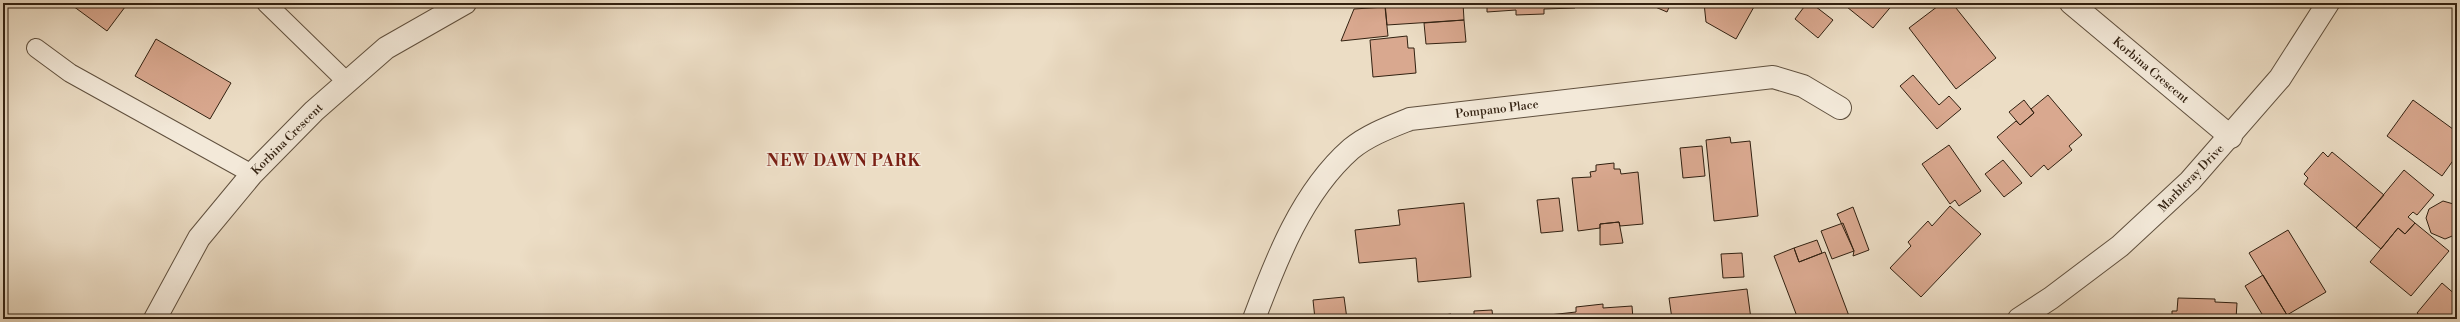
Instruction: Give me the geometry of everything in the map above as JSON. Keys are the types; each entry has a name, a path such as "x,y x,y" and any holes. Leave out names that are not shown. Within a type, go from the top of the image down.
{"street":[{"name":"Korbina Crescent","path":"155,319 199,238 252,174 314,111 386,48 465,3"},
{"name":"Korbina Crescent","path":"2071,3 2231,137"},
{"name":"Marbleray Drive","path":"2019,319 2051,298 2120,246 2190,181 2231,137 2280,78 2328,3"},
{"name":"Pompano Place","path":"1254,319 1270,277 1296,223 1334,166 1352,149 1373,135 1410,119 1773,77 1803,86 1840,108"}],"lane":[{"path":"266,3 347,82"},
{"path":"36,48 70,73 252,174"}],"building":[{"path":"75,3 128,3 107,31 73,6"},
{"path":"1385,3 1463,3 1464,20 1387,25"},
{"path":"1474,3 1574,3 1575,8 1544,9 1544,14 1516,15 1516,10 1487,12 1487,5 1474,5"},
{"path":"1646,3 1671,3 1667,12"},
{"path":"1704,3 1752,3 1755,5 1736,39 1706,22"},
{"path":"1807,3 1811,3 1833,20 1818,38 1795,19"},
{"path":"1842,3 1894,3 1873,28"},
{"path":"1942,3 1952,3 1996,58 1956,89 1909,28"},
{"path":"1385,7 1388,36 1341,41 1354,9"},
{"path":"1464,20 1466,42 1426,44 1424,23"},
{"path":"1407,36 1408,48 1414,48 1416,73 1373,77 1370,40"},
{"path":"156,39 231,83 210,119 135,76"},
{"path":"1913,75 1939,105 1949,96 1961,109 1937,129 1900,86"},
{"path":"2048,95 2082,135 2069,146 2072,150 2048,170 2044,165 2031,177 1997,137 2016,121 2020,125 2034,113 2031,109"},
{"path":"2024,100 2034,113 2020,125 2009,112"},
{"path":"2413,100 2457,132 2457,155 2442,176 2387,136"},
{"path":"1730,137 1731,143 1750,141 1758,216 1714,221 1706,140"},
{"path":"1949,145 1981,191 1959,206 1955,200 1950,204 1922,164"},
{"path":"1702,146 1705,176 1683,178 1680,148"},
{"path":"2323,152 2328,157 2332,152 2384,195 2356,228 2304,184 2308,178 2304,174"},
{"path":"2003,160 2022,183 2004,197 1985,174"},
{"path":"1614,163 1614,169 1620,169 1621,174 1638,172 1643,224 1620,226 1619,222 1600,224 1600,228 1578,231 1572,178 1591,177 1590,172 1596,171 1596,165"},
{"path":"2404,170 2434,195 2417,215 2413,212 2408,217 2415,223 2405,234 2398,228 2381,249 2356,228"},
{"path":"1559,198 1563,231 1541,233 1537,200"},
{"path":"2443,201 2457,205 2457,234 2445,239 2431,233 2426,218 2429,209"},
{"path":"1464,203 1471,277 1418,282 1416,258 1359,263 1355,230 1400,225 1398,210"},
{"path":"1950,206 1981,234 1921,297 1890,268 1911,246 1908,242 1928,221 1932,226"},
{"path":"1853,207 1869,250 1853,256 1854,251 1837,214"},
{"path":"1619,222 1623,243 1600,245 1600,224"},
{"path":"1843,223 1854,251 1832,259 1821,231"},
{"path":"2415,223 2449,251 2411,296 2370,262 2398,228 2405,234"},
{"path":"2288,230 2326,292 2287,315 2249,253"},
{"path":"1817,240 1822,253 1799,262 1794,248"},
{"path":"1794,248 1799,262 1825,252 1849,316 1841,319 1798,319 1774,256"},
{"path":"1742,253 1744,277 1723,278 1721,254"},
{"path":"2263,275 2287,315 2280,319 2265,319 2245,286"},
{"path":"2442,283 2457,296 2457,316 2455,319 2424,319 2417,313"},
{"path":"1747,289 1751,319 1672,319 1669,298"},
{"path":"1344,297 1347,319 1315,319 1313,300"},
{"path":"2178,298 2215,299 2215,302 2237,303 2236,319 2172,319 2172,311 2177,311"},
{"path":"1603,304 1603,308 1632,306 1633,319 1531,319 1531,317 1576,312 1576,307"},
{"path":"1492,310 1493,319 1415,319 1451,314 1452,317 1474,316 1474,311"}],"district":[{"name":"NEW DAWN PARK","path":"844,160"}]}
